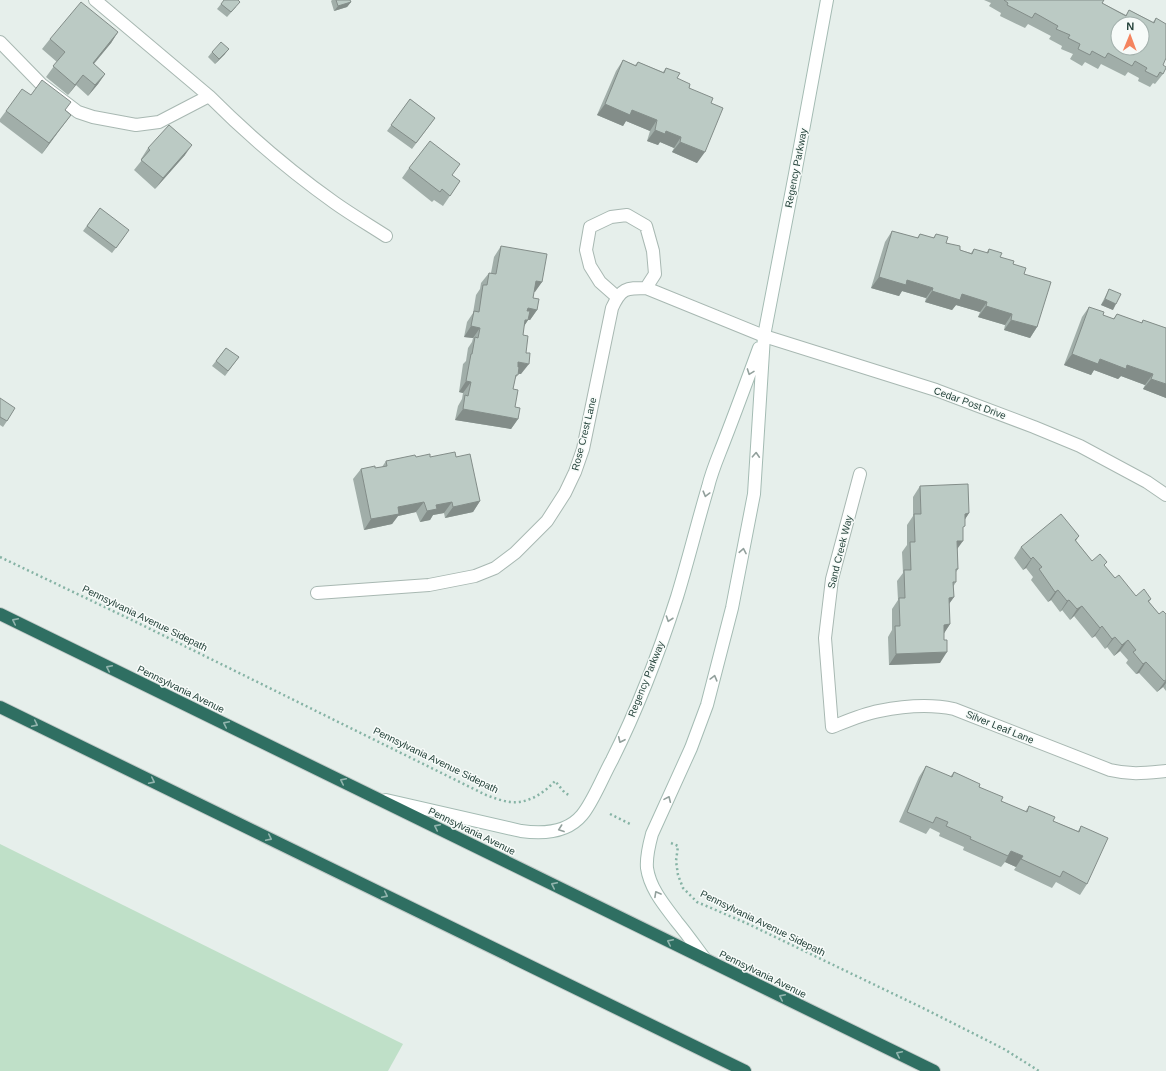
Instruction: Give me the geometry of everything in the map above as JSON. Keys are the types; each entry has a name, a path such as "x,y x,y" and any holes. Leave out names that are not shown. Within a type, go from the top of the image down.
{"highway":[{"name":"Pennsylvania Avenue","path":"0,614 934,1071"},
{"path":"0,707 745,1071"}],"street":[{"path":"95,0 209,96 240,126 308,183 336,204 386,236"},
{"name":"Regency Parkway","path":"705,959 657,896 647,868 647,858 652,834 691,748 707,705 732,608 754,494 764,336 827,0"},
{"path":"0,42 41,84 78,112 93,117 136,125 159,122 209,96"},
{"path":"646,288 655,274 653,251 646,226 627,215 611,217 590,227 586,250 590,266 600,282 617,297 625,290 632,288 646,288 764,336"},
{"name":"Rose Crest Lane","path":"317,593 429,584 476,576 494,568 515,553 547,521 565,493 576,472 584,442 608,325 612,308 617,297"},
{"name":"Regency Parkway","path":"378,798 535,833 548,833 562,829 573,824 582,816 621,742 660,648 677,597 708,485 764,336"},
{"name":"Cedar Post Drive","path":"764,336 936,390 1034,427 1080,446 1147,482 1166,495"},
{"name":"Sand Creek Way","path":"832,727 824,638 832,580 860,474"},
{"name":"Silver Leaf Lane","path":"832,727 878,711 908,707 941,706 954,709 1110,770 1124,774 1166,771"}],"path":[{"name":"Pennsylvania Avenue Sidepath","path":"0,556 486,795 505,801 517,802 529,800 548,789 555,781 565,793 678,846 676,861 678,875 683,888 697,902 746,923 925,1009 1004,1049 1039,1071"}],"green space":[{"path":"0,844 403,1044 388,1071 0,1071"}],"building":[{"path":"224,0 238,0 240,2 231,12 221,4"},
{"path":"336,0 350,0 351,2 338,6"},
{"path":"1004,0 1104,0 1102,3 1126,16 1110,16 1110,54 1108,53 1105,58 1092,51 1090,55 1078,49 1080,44 1068,38 1070,35 1056,29 1058,26 1035,13 1032,18 1007,5 1008,3"},
{"path":"81,2 118,32 93,63 105,74 95,85 83,75 75,85 53,66 65,52 50,39"},
{"path":"1129,10 1141,16 1126,16"},
{"path":"1156,18 1166,24 1166,58 1163,65 1166,68 1163,74 1160,72 1157,77 1145,71 1147,68 1135,61 1132,66 1114,56 1150,56 1150,21 1154,23"},
{"path":"221,42 229,49 219,59 212,52"},
{"path":"623,60 636,66 638,62 664,73 666,68 680,73 677,78 690,84 689,88 713,98 711,103 723,108 705,152 680,142 681,137 666,131 665,134 655,130 657,120 632,110 630,115 605,104"},
{"path":"42,80 71,102 65,110 71,115 49,143 6,111 22,89 31,95"},
{"path":"410,99 435,118 416,143 391,125"},
{"path":"169,125 192,145 163,178 141,160 150,150 148,148"},
{"path":"430,141 460,164 452,175 460,181 450,196 442,189 440,192 409,168"},
{"path":"100,208 129,230 116,248 87,226"},
{"path":"892,231 918,238 920,234 934,238 936,234 948,237 946,243 960,246 960,250 972,254 974,249 988,253 989,249 1002,253 1000,257 1014,261 1013,264 1026,268 1024,274 1051,282 1037,327 1011,320 1012,314 986,306 987,302 962,294 960,300 932,291 933,288 907,280 906,285 879,277"},
{"path":"501,246 547,254 542,282 536,281 533,298 539,299 537,310 528,308 527,311 530,311 528,320 525,320 523,335 528,336 526,353 530,353 529,364 518,362 518,375 516,375 513,389 518,390 515,407 520,408 518,419 463,409 465,395 468,396 471,382 466,381 471,354 475,337 478,338 480,328 471,326 474,311 479,312 483,285 487,285 489,273 496,274"},
{"path":"1109,289 1121,294 1116,304 1105,299"},
{"path":"1089,307 1104,312 1103,315 1114,319 1117,314 1142,323 1143,320 1166,328 1166,384 1151,379 1153,374 1127,365 1126,369 1100,359 1098,364 1072,354"},
{"path":"226,348 239,357 228,371 216,361"},
{"path":"0,398 15,408 7,421 0,417"},
{"path":"455,452 456,457 470,454 480,501 453,507 452,502 436,505 437,509 427,511 424,502 398,507 399,514 371,519 361,469 375,466 375,468 387,466 386,461 415,455 416,457 430,454 430,457"},
{"path":"968,484 969,513 965,514 963,541 957,541 958,569 956,569 956,582 953,582 954,597 949,598 950,624 944,625 944,640 947,640 947,652 896,654 895,626 900,626 899,598 905,598 904,570 911,570 910,542 915,542 914,514 921,514 920,486"},
{"path":"1061,514 1079,536 1075,540 1092,561 1100,554 1107,562 1104,565 1115,578 1119,575 1136,596 1144,589 1151,599 1148,601 1159,614 1163,611 1166,614 1166,680 1164,681 1146,662 1143,664 1133,652 1136,650 1128,640 1122,645 1115,637 1112,639 1102,626 1100,628 1082,606 1077,609 1069,600 1067,601 1058,590 1055,592 1039,569 1042,567 1033,557 1031,559 1021,547"},
{"path":"926,766 952,777 954,772 980,784 979,787 1003,797 1001,801 1027,812 1029,806 1055,817 1053,821 1079,832 1081,826 1108,838 1087,884 1063,871 1060,877 1021,859 1023,856 1011,851 1008,856 970,839 971,837 946,826 948,822 936,817 933,823 907,812"}]}
